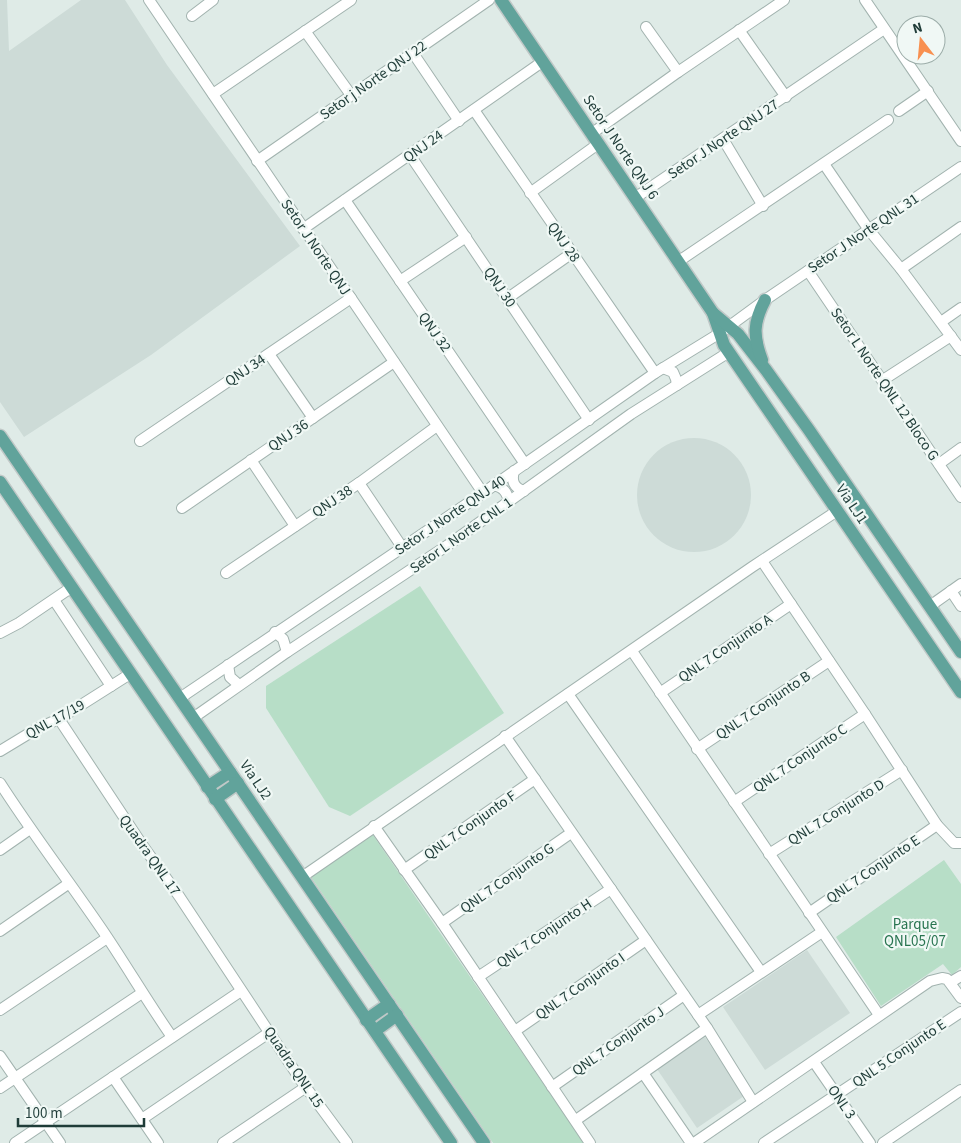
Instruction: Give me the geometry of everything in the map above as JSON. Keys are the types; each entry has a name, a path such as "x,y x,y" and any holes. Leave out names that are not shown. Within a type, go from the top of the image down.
{"main road":[{"name":"Setor J Norte QNJ 6","path":"505,1 542,62 725,329"},
{"path":"765,300 757,316 755,337 766,370"},
{"name":"Via LJ1","path":"725,329 724,345 961,692"},
{"name":"Via LJ1","path":"725,329 766,370 961,652"},
{"path":"790,442 789,438 798,430 809,430"},
{"name":"Via LJ2","path":"0,436 484,1143"},
{"path":"0,482 451,1143"},
{"path":"889,587 894,589 906,585 909,576"},
{"path":"207,787 230,772"},
{"path":"215,799 238,783"},
{"path":"366,1020 389,1004"},
{"path":"375,1031 397,1015"}],"street":[{"name":"Setor J Norte QNJ","path":"149,0 483,493"},
{"path":"192,16 214,0"},
{"path":"213,94 351,0"},
{"name":"Setor j Norte QNJ 22","path":"257,161 489,0"},
{"path":"530,193 678,72 784,0"},
{"path":"865,0 961,141"},
{"path":"646,28 678,72"},
{"name":"Setor J Norte QNJ 27","path":"636,198 884,29"},
{"name":"Setor J Norte QNJ 27","path":"739,30 786,97"},
{"path":"305,31 351,95"},
{"path":"413,53 459,121"},
{"name":"QNJ 24","path":"303,229 542,62"},
{"path":"899,111 928,92"},
{"name":"QNJ 28","path":"474,110 572,253 659,371 672,372 677,385"},
{"path":"679,261 888,120"},
{"path":"723,139 763,206"},
{"name":"QNJ 30","path":"410,155 589,420"},
{"path":"824,164 869,230 901,269 961,350"},
{"name":"Setor J Norte QNL 31","path":"725,329 961,166"},
{"name":"QNJ 32","path":"345,200 525,464"},
{"path":"901,269 961,227"},
{"path":"400,281 466,237"},
{"path":"508,298 572,253"},
{"name":"Setor L Norte QNL 12 Bloco G","path":"808,271 961,497"},
{"name":"QNJ 34","path":"140,441 351,298"},
{"path":"941,322 961,308"},
{"name":"Setor J Norte QNJ 40","path":"180,698 483,493 659,371 725,329"},
{"path":"883,380 951,336"},
{"name":"Setor L Norte CNL 1","path":"193,718 287,652 448,545 631,414 729,352"},
{"path":"269,354 313,418"},
{"name":"QNJ 36","path":"182,508 394,362"},
{"name":"QNJ 38","path":"226,573 359,483 437,426"},
{"path":"939,464 961,448"},
{"path":"251,460 295,526"},
{"path":"514,471 512,478 514,485 524,491"},
{"path":"359,483 402,547"},
{"path":"494,485 506,491 509,502"},
{"path":"302,877 505,736 837,511"},
{"path":"762,561 937,825 954,844 961,843"},
{"path":"930,606 961,584"},
{"path":"0,633 19,623 72,587"},
{"path":"951,591 961,606"},
{"path":"54,600 111,686"},
{"name":"QNL 7 Conjunto A","path":"660,693 791,604"},
{"path":"275,632 283,639 287,652"},
{"path":"632,651 879,1015"},
{"name":"QNL 7 Conjunto B","path":"698,749 829,661"},
{"path":"228,665 230,677 239,685"},
{"name":"QNL 17/19","path":"0,751 38,728 59,719 130,674"},
{"path":"568,694 761,972"},
{"name":"QNL 7 Conjunto C","path":"734,802 865,714"},
{"name":"Quadra QNL 17","path":"59,719 241,991"},
{"path":"505,736 707,1028 753,1102"},
{"name":"QNL 7 Conjunto D","path":"769,854 902,770"},
{"name":"QNL 7 Conjunto F","path":"404,870 535,780"},
{"path":"0,783 107,938 172,1037"},
{"name":"QNL 7 Conjunto E","path":"809,913 937,825"},
{"path":"374,826 442,923 590,1143"},
{"path":"0,850 30,829"},
{"name":"QNL 7 Conjunto G","path":"442,923 572,833"},
{"path":"0,931 68,884"},
{"name":"QNL 7 Conjunto H","path":"478,977 611,889"},
{"path":"698,1015 822,932"},
{"path":"0,1010 107,938"},
{"name":"QNL 7 Conjunto I","path":"515,1031 646,940"},
{"path":"951,982 961,976"},
{"path":"643,1073 692,1143 814,1062 930,981 942,978 951,982 961,998"},
{"path":"15,1143 241,991"},
{"name":"Quadra QNL 15","path":"241,991 346,1143"},
{"path":"0,1088 142,994"},
{"name":"QNL 7 Conjunto J","path":"552,1087 684,995"},
{"name":"QNL 5 Conjunto E","path":"764,1143 961,1012"},
{"path":"576,1120 707,1028"},
{"path":"142,1118 270,1032"},
{"path":"0,1056 60,1143"},
{"name":"ONL 3","path":"814,1062 870,1143"},
{"path":"112,1077 158,1143"},
{"path":"223,1143 306,1087"},
{"path":"883,1143 961,1090"}],"shaded area":[{"path":"0,0 7,0 9,51 81,0 125,0 167,65 300,246 151,355 24,437 0,402"},
{"path":"694,438 716,442 726,447 742,463 747,473 751,495 747,517 742,527 726,543 716,548 694,552 672,548 662,543 646,527 641,517 637,495 641,473 646,463 662,447 672,442"},
{"path":"807,950 850,1013 765,1070 723,1007"},
{"path":"705,1037 744,1096 697,1128 657,1069"}],"green space":[{"path":"420,586 504,713 350,816 329,807 266,708 266,686"},
{"path":"373,835 584,1143 493,1143 311,877"},
{"name":"Parque QNL05/07","path":"944,860 961,884 961,967 952,975 943,964 881,1006 836,937"}]}
